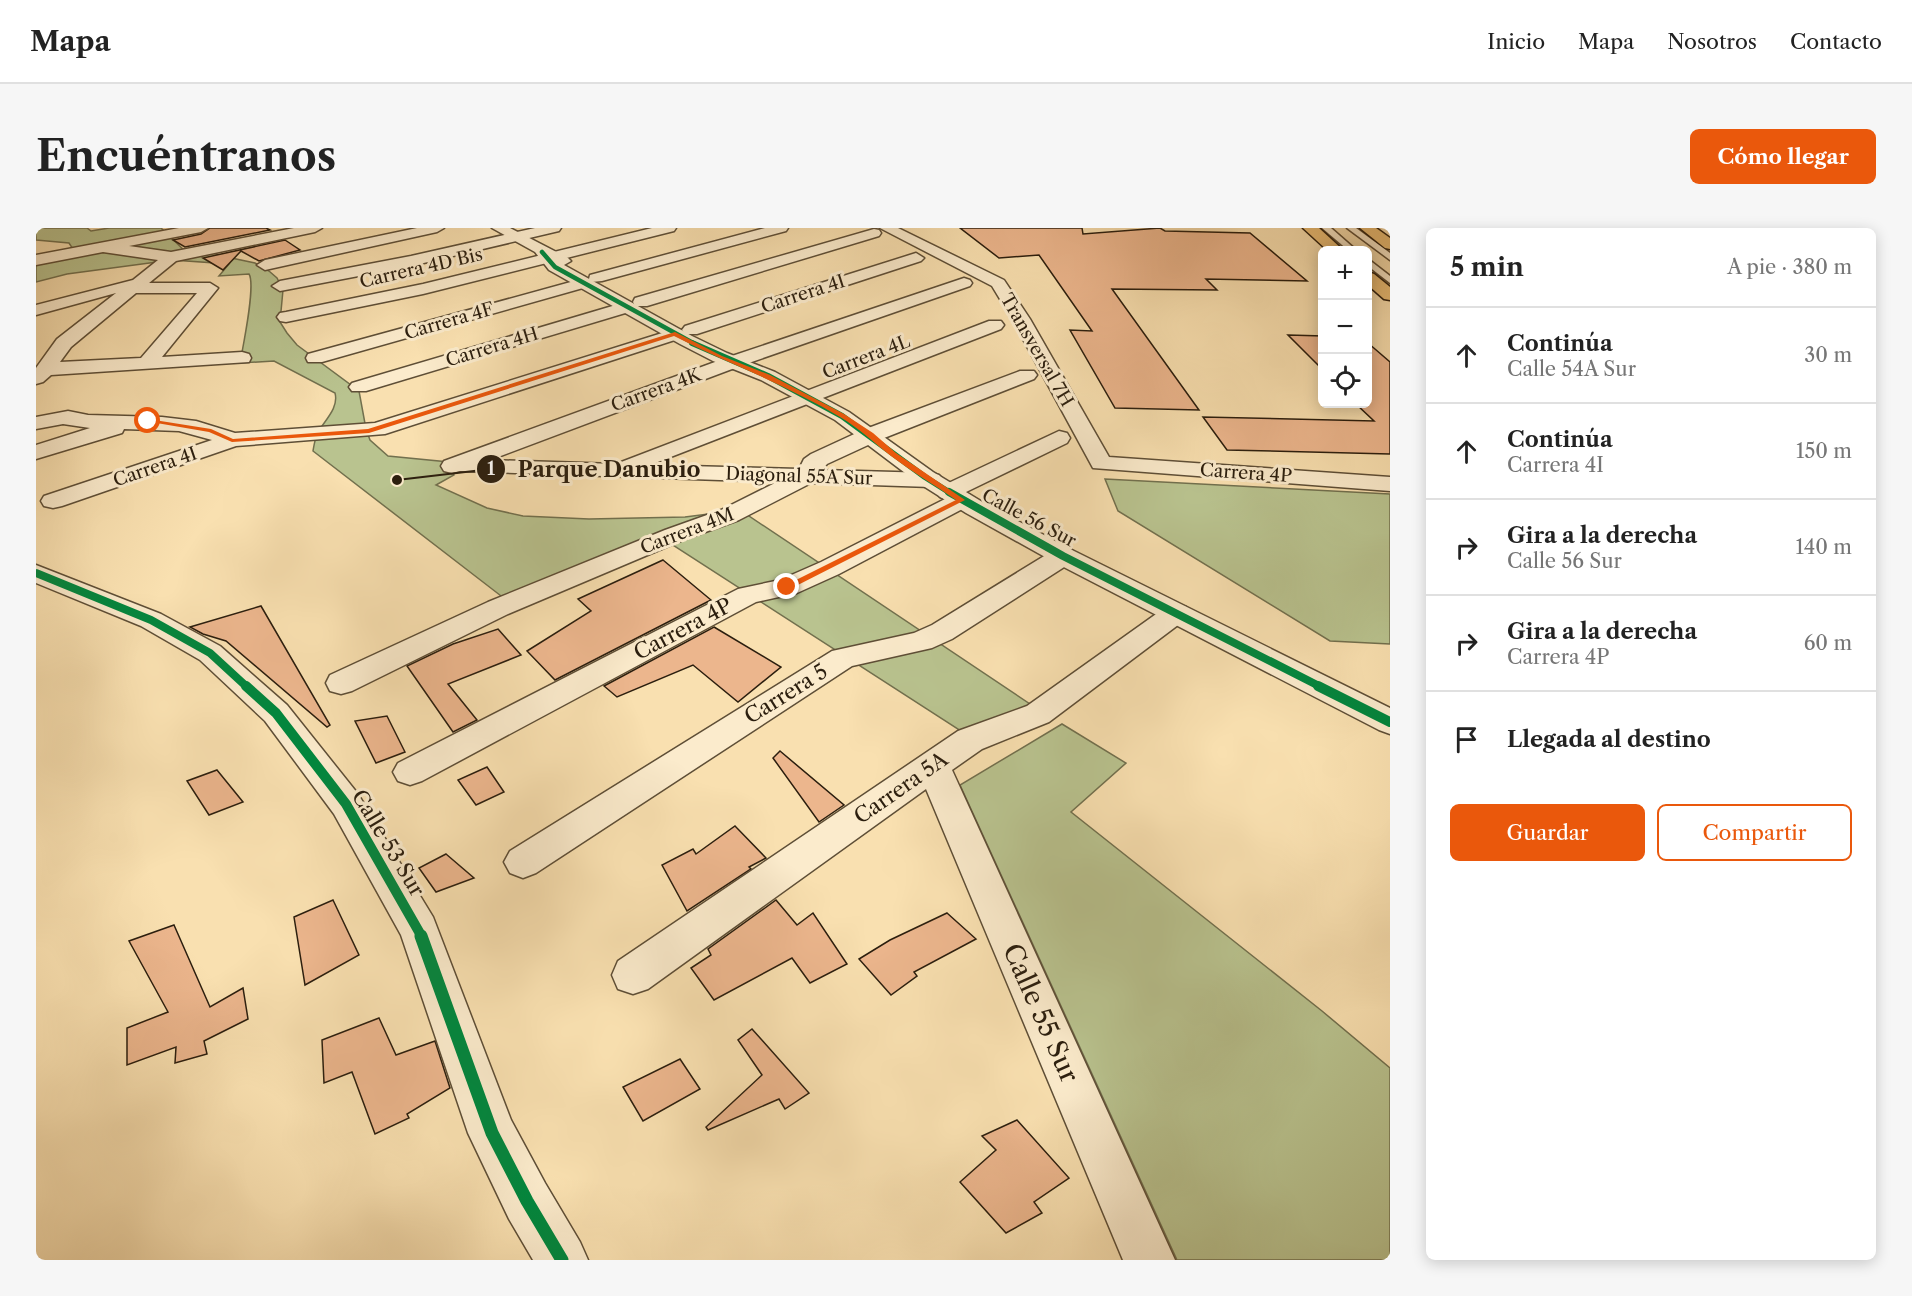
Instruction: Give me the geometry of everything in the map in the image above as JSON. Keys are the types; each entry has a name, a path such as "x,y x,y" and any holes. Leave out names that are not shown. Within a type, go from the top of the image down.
{"main road":[{"path":"1310,228 1330,246"},
{"path":"1367,228 1390,245"},
{"path":"1372,280 1390,296"}],"street":[{"path":"37,260 201,228"},
{"path":"102,246 171,257 281,231 315,228"},
{"path":"265,265 436,228"},
{"name":"Calle 56 Sur","path":"499,228 548,256 555,267 590,281 842,416 947,491 1063,556 1390,722"},
{"path":"280,286 554,228"},
{"name":"Carrera 4D Bis","path":"286,317 669,228"},
{"path":"771,229 891,279"},
{"name":"Carrera 4F","path":"315,358 771,229"},
{"name":"Carrera 4H","path":"359,387 881,230"},
{"name":"Transversal 7H","path":"881,230 998,284 1021,319 1101,463"},
{"path":"281,231 345,274 367,300"},
{"path":"111,265 154,256"},
{"path":"41,374 64,343 171,257"},
{"name":"Carrera 4I","path":"53,501 232,441 369,431 916,258"},
{"name":"Carrera 4K","path":"452,466 738,360 964,283"},
{"path":"36,310 139,284 210,288 147,363"},
{"path":"911,287 930,294"},
{"name":"Carrera 4L","path":"613,471 995,325"},
{"path":"46,340 77,332"},
{"path":"41,374 147,363 242,358"},
{"name":"Carrera 4M","path":"341,683 498,608 674,535 730,515 808,476 812,464 819,459 871,435 1027,375"},
{"path":"36,423 59,417 88,422 169,422 211,430 232,441"},
{"path":"36,452 135,421"},
{"name":"Carrera 4P","path":"410,772 748,595 787,587 947,491 1059,438"},
{"name":"Carrera 4P","path":"1101,463 1390,484"},
{"name":"Diagonal 55A Sur","path":"452,466 808,476 947,491"},
{"name":"Carrera 5","path":"523,862 843,658 922,641 942,632 1063,556"},
{"name":"Calle 53 Sur","path":"36,573 152,620 210,653 276,713 346,804 419,930 492,1133 527,1201 562,1260"},
{"name":"Carrera 5A","path":"633,975 970,740 1038,714 1176,613"},
{"name":"Calle 55 Sur","path":"933,766 1149,1260"}],"lane":[{"path":"1326,228 1347,246"},
{"path":"1351,228 1390,257"},
{"path":"1372,265 1390,280"}],"green space":[{"path":"36,228 87,228 91,231 109,228 161,228 189,255 208,251 255,263 277,278 283,290 280,322 287,333 297,345 359,391 370,440 388,456 449,462 454,475 436,485 487,508 523,516 589,519 685,517 740,510 1036,708 967,735 659,536 505,599 313,451 318,432 335,404 335,393 274,361 240,363 250,303 249,274 219,276 229,264 172,260 67,274 36,282 36,262 75,252 69,243 36,240"},
{"path":"1105,479 1390,494 1390,644 1330,641 1118,511"},
{"path":"1062,724 1126,763 1071,812 1322,1011 1390,1068 1390,1260 1177,1260 960,785"}],"building":[{"path":"210,228 266,228 270,230 185,247 173,240 201,234"},
{"path":"960,228 1082,228 1083,234 1160,228 1165,231 1250,233 1307,281 1206,279 1217,290 1112,289 1199,410 1115,408 1070,330 1092,331 1039,255 999,258"},
{"path":"285,240 300,250 259,261 241,251 223,270 203,258"},
{"path":"1288,335 1318,336 1318,365"},
{"path":"1372,346 1390,362 1390,454 1227,450 1203,417 1374,421 1360,408 1372,408"},
{"path":"663,560 711,600 555,680 527,651 591,611 578,599"},
{"path":"261,606 330,725 327,727 226,641 203,634 190,627"},
{"path":"714,627 781,667 738,702 693,665 617,697 604,686"},
{"path":"498,629 521,655 448,684 477,720 453,732 407,666 453,644"},
{"path":"387,716 405,752 376,763 355,721"},
{"path":"780,751 844,805 819,822 773,758"},
{"path":"487,767 504,792 476,805 458,780"},
{"path":"217,770 243,802 209,815 187,781"},
{"path":"735,826 766,858 749,867 751,869 687,911 662,865 693,849 696,854"},
{"path":"446,854 474,878 436,892 419,868"},
{"path":"333,900 359,955 305,985 294,917"},
{"path":"776,900 797,925 813,913 847,964 810,983 792,958 714,1000 691,968 711,955 708,949"},
{"path":"947,913 976,939 914,972 917,976 891,995 859,959 890,940"},
{"path":"174,925 210,1007 243,988 248,1019 204,1041 207,1054 175,1063 176,1047 127,1065 127,1028 168,1012 129,941"},
{"path":"379,1018 396,1055 435,1041 450,1088 407,1114 409,1118 375,1134 352,1072 324,1083 322,1040"},
{"path":"752,1029 809,1093 785,1109 779,1099 708,1130 706,1127 762,1075 738,1040"},
{"path":"680,1059 700,1089 643,1121 623,1087"},
{"path":"1017,1120 1069,1178 1034,1202 1042,1213 1006,1233 960,1182 996,1150 982,1136"}],"cycle path":[{"path":"542,252 555,267 686,340 720,357 768,376 842,416 925,477 975,508 1063,556 1390,722"},
{"path":"36,573 151,620 210,653 276,713 346,804 419,930 492,1133 527,1201 562,1260"}],"place":[{"name":"Parque Danubio","path":"397,480"}],"route":[{"path":"148,421 169,422 211,430 232,441 369,431 675,334 720,357 768,376 842,416 871,435 925,477 962,500 830,568 787,587"}]}
